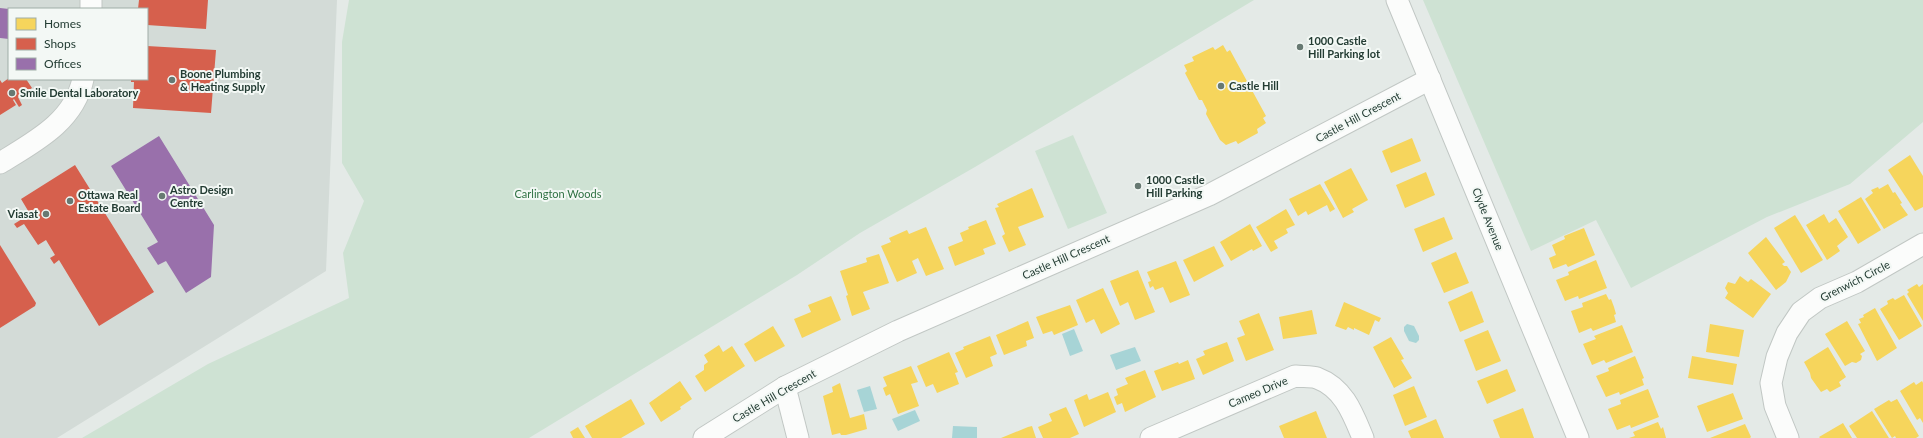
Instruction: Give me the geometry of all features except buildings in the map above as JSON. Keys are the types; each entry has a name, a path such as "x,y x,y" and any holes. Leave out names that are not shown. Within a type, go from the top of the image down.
{"street":[{"name":"Clyde Avenue","path":"1397,0 1578,438"},
{"name":"Castle Hill Crescent","path":"704,438 785,387 898,331 1209,195 1430,79"},
{"path":"0,163 61,122 80,91 83,80"},
{"name":"Grenwich Circle","path":"1788,438 1775,406 1771,383 1777,358 1787,333 1801,312 1820,298 1856,282 1923,244"},
{"name":"Cameo Drive","path":"1150,438 1295,376 1316,378 1337,389 1353,414 1363,438"},
{"path":"785,387 798,438"}],"shaded area":[{"path":"0,0 337,0 326,271 57,438 0,438"}],"green space":[{"name":"Carlington Woods","path":"349,0 1254,0 975,167 860,233 797,275 529,438 82,438 208,364 349,298 343,253 364,201 342,163 342,42"},
{"path":"1423,0 1923,0 1923,122 1850,184 1767,217 1631,288 1596,220 1531,251"},
{"path":"1073,135 1107,213 1068,229 1035,151"}],"water":[{"path":"1407,324 1414,326 1419,336 1419,340 1416,343 1409,341 1404,331 1404,327"},
{"path":"1074,329 1083,351 1070,356 1062,334"},
{"path":"1135,347 1141,361 1116,370 1110,355"},
{"path":"870,386 877,409 864,412 857,390"},
{"path":"915,410 920,421 898,431 892,419"},
{"path":"953,426 977,427 977,438 952,438"}],"place":[{"name":"1000 Castle Hill Parking lot","path":"1300,47"},
{"name":"Boone Plumbing & Heating Supply","path":"172,80"},
{"name":"Castle Hill","path":"1221,86"},
{"name":"Smile Dental Laboratory","path":"12,93"},
{"name":"1000 Castle Hill Parking","path":"1138,186"},
{"name":"Astro Design Centre","path":"162,196"},
{"name":"Ottawa Real Estate Board","path":"70,201"},
{"name":"Viasat","path":"46,214"}]}
